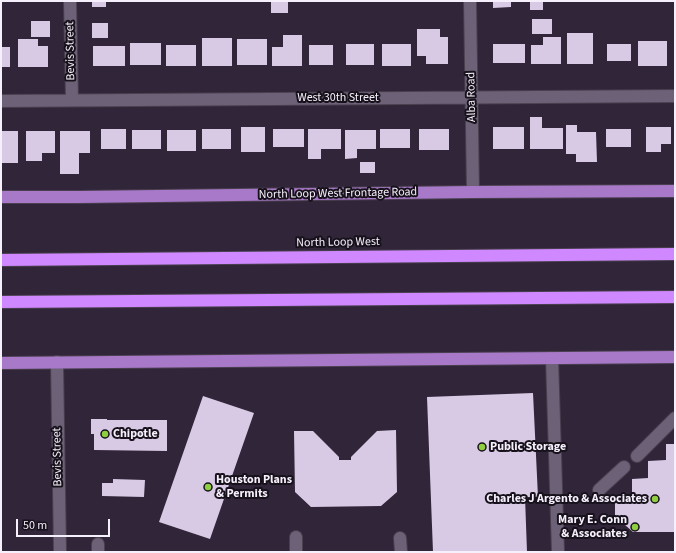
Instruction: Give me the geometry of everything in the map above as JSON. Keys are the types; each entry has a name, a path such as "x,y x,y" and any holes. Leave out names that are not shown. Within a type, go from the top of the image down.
{"highway":[{"name":"North Loop West","path":"1,260 675,254"},
{"path":"1,302 675,297"}],"main road":[{"name":"North Loop West Frontage Road","path":"1,197 675,191"},
{"path":"1,363 675,357"}],"street":[{"name":"Bevis Street","path":"70,1 72,100"},
{"name":"Alba Road","path":"470,1 473,192"},
{"name":"West 30th Street","path":"1,101 675,96"},
{"path":"552,358 558,552"},
{"name":"Bevis Street","path":"57,362 60,552"},
{"path":"636,456 675,418"},
{"path":"599,490 624,467"},
{"path":"296,537 296,552"},
{"path":"400,538 401,552"}],"building":[{"path":"92,1 106,1 106,7 92,7"},
{"path":"271,1 288,1 288,13 271,13"},
{"path":"493,1 511,1 511,7 493,8"},
{"path":"530,1 543,1 543,10 530,10"},
{"path":"532,19 552,19 552,34 532,34"},
{"path":"31,21 50,21 50,37 31,37"},
{"path":"92,23 108,23 108,38 92,38"},
{"path":"417,29 440,29 440,37 448,37 448,64 426,64 426,56 417,56"},
{"path":"567,33 593,33 593,64 567,64"},
{"path":"283,35 302,35 302,66 272,66 272,47 283,47"},
{"path":"543,37 561,37 561,64 531,64 531,45 543,45"},
{"path":"202,38 232,38 232,66 202,66"},
{"path":"18,39 38,39 38,46 48,46 48,67 18,67"},
{"path":"237,39 267,39 267,65 237,65"},
{"path":"638,41 667,41 667,66 638,66"},
{"path":"130,43 161,43 161,65 130,65"},
{"path":"346,44 374,44 374,65 346,65"},
{"path":"382,44 411,44 411,66 382,66"},
{"path":"493,44 525,44 525,63 493,63"},
{"path":"607,44 631,44 631,61 607,61"},
{"path":"166,45 196,45 196,66 166,66"},
{"path":"309,45 333,45 333,65 309,65"},
{"path":"93,46 125,46 125,66 93,66"},
{"path":"1,47 10,47 10,67 1,67"},
{"path":"530,117 542,117 542,128 563,128 563,149 530,149"},
{"path":"566,125 577,125 577,132 596,132 597,162 576,162 576,154 566,154"},
{"path":"241,127 265,127 265,152 241,152"},
{"path":"493,127 524,127 524,149 493,149"},
{"path":"646,127 671,127 671,144 661,144 661,152 646,152"},
{"path":"101,129 126,129 126,149 101,149"},
{"path":"202,129 231,129 231,149 202,149"},
{"path":"273,129 304,129 304,147 273,147"},
{"path":"308,129 341,129 341,149 321,149 321,159 308,159"},
{"path":"380,129 410,129 410,148 380,148"},
{"path":"419,129 449,129 449,150 419,150"},
{"path":"606,129 631,129 631,147 606,147"},
{"path":"132,130 161,130 161,149 132,149"},
{"path":"167,130 196,130 196,151 167,151"},
{"path":"345,130 376,130 376,149 357,149 357,158 345,159"},
{"path":"1,131 18,131 18,163 1,163"},
{"path":"26,131 55,131 55,153 42,153 42,161 26,161"},
{"path":"60,131 90,131 90,153 79,153 79,174 60,174"},
{"path":"360,162 375,162 375,173 360,173"},
{"name":"Public Storage","path":"533,393 538,497 525,497 527,552 433,552 427,397"},
{"path":"203,396 254,413 210,539 159,522"},
{"path":"91,419 167,420 167,451 94,450 94,434 91,434"},
{"path":"396,430 397,492 381,506 311,507 295,492 294,431 313,431 339,457 339,460 351,460 351,457 377,431"},
{"path":"666,444 675,444 675,532 633,532 615,516 615,497 632,496 632,479 648,478 648,461 666,460"},
{"path":"113,479 145,480 144,497 102,496 102,483 113,483"}],"place":[{"name":"Chipotle","path":"105,434"},
{"name":"Public Storage","path":"482,447"},
{"name":"Houston Plans & Permits","path":"208,487"},
{"name":"Charles J Argento & Associates","path":"655,499"},
{"name":"Mary E. Conn & Associates","path":"635,527"}]}
